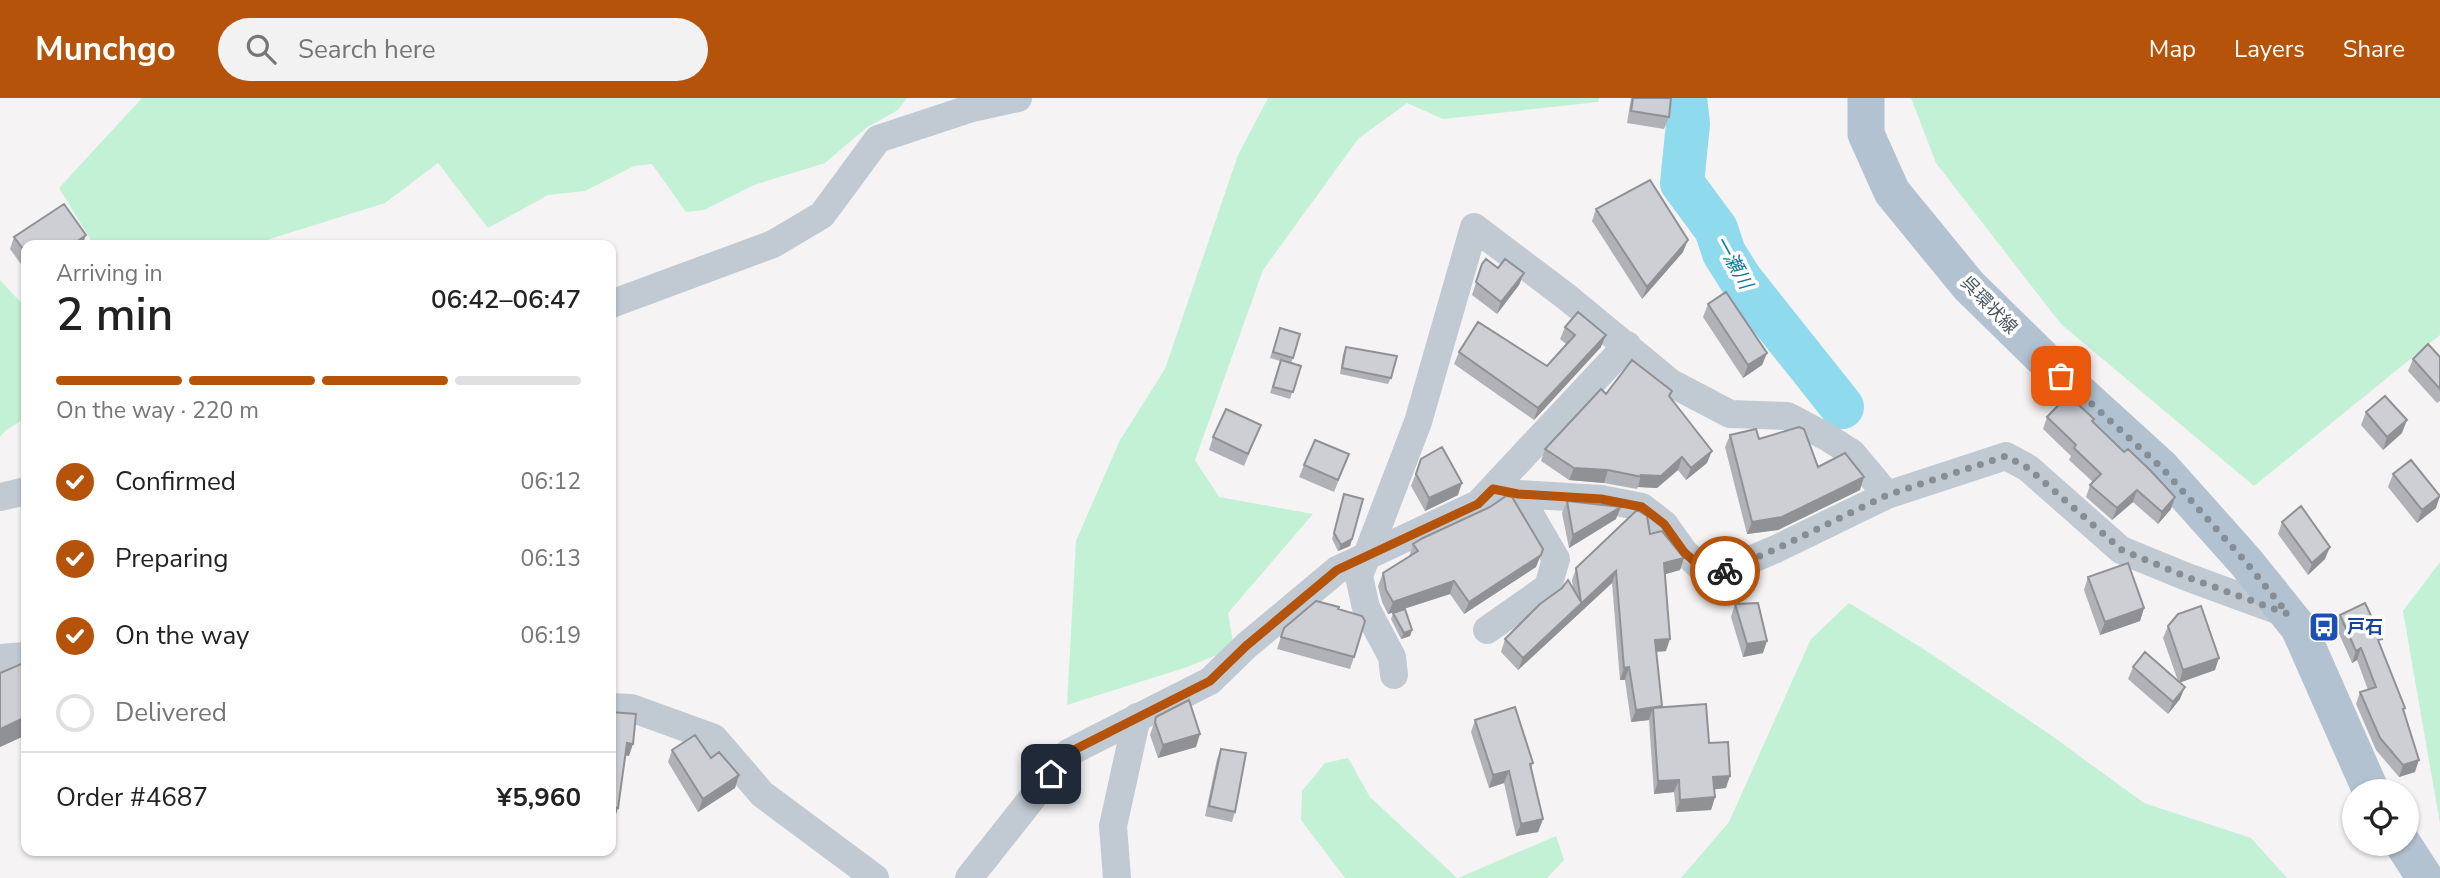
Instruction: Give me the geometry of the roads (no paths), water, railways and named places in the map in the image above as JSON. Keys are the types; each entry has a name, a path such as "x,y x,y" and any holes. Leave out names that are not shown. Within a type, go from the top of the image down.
{"main road":[{"name":"呉環状線","path":"1866,98 1866,134 1892,192 1960,276 2061,376 2162,468 2245,561 2299,628 2366,779"},
{"path":"2410,856 2424,878"}],"street":[{"path":"616,302 773,244 822,215 878,139 972,108 1018,98"},
{"path":"1394,675 1392,657 1366,608 1359,576 1418,422 1474,227 1627,345 1671,383 1730,414 1787,416 1852,453 1887,495"},
{"path":"970,878 1068,753 1210,681 1246,646 1337,570 1506,492 1627,345"},
{"path":"1506,492 1601,499 1642,507 1664,524 1684,552 1706,572 1722,572 1887,495 2006,456 2028,468 2122,550 2288,614"},
{"path":"0,497 21,492"},
{"path":"1487,630 1548,587 1556,559 1506,492"},
{"path":"0,658 21,656"},
{"path":"616,707 631,708 714,738 762,794 875,878"},
{"path":"1117,878 1113,827 1137,717"}],"waterway":[{"name":"一瀬川","path":"1685,98 1688,124 1682,183 1716,229 1724,253 1741,280 1842,407"}],"place":[{"name":"戸石","path":"2324,627"}]}
